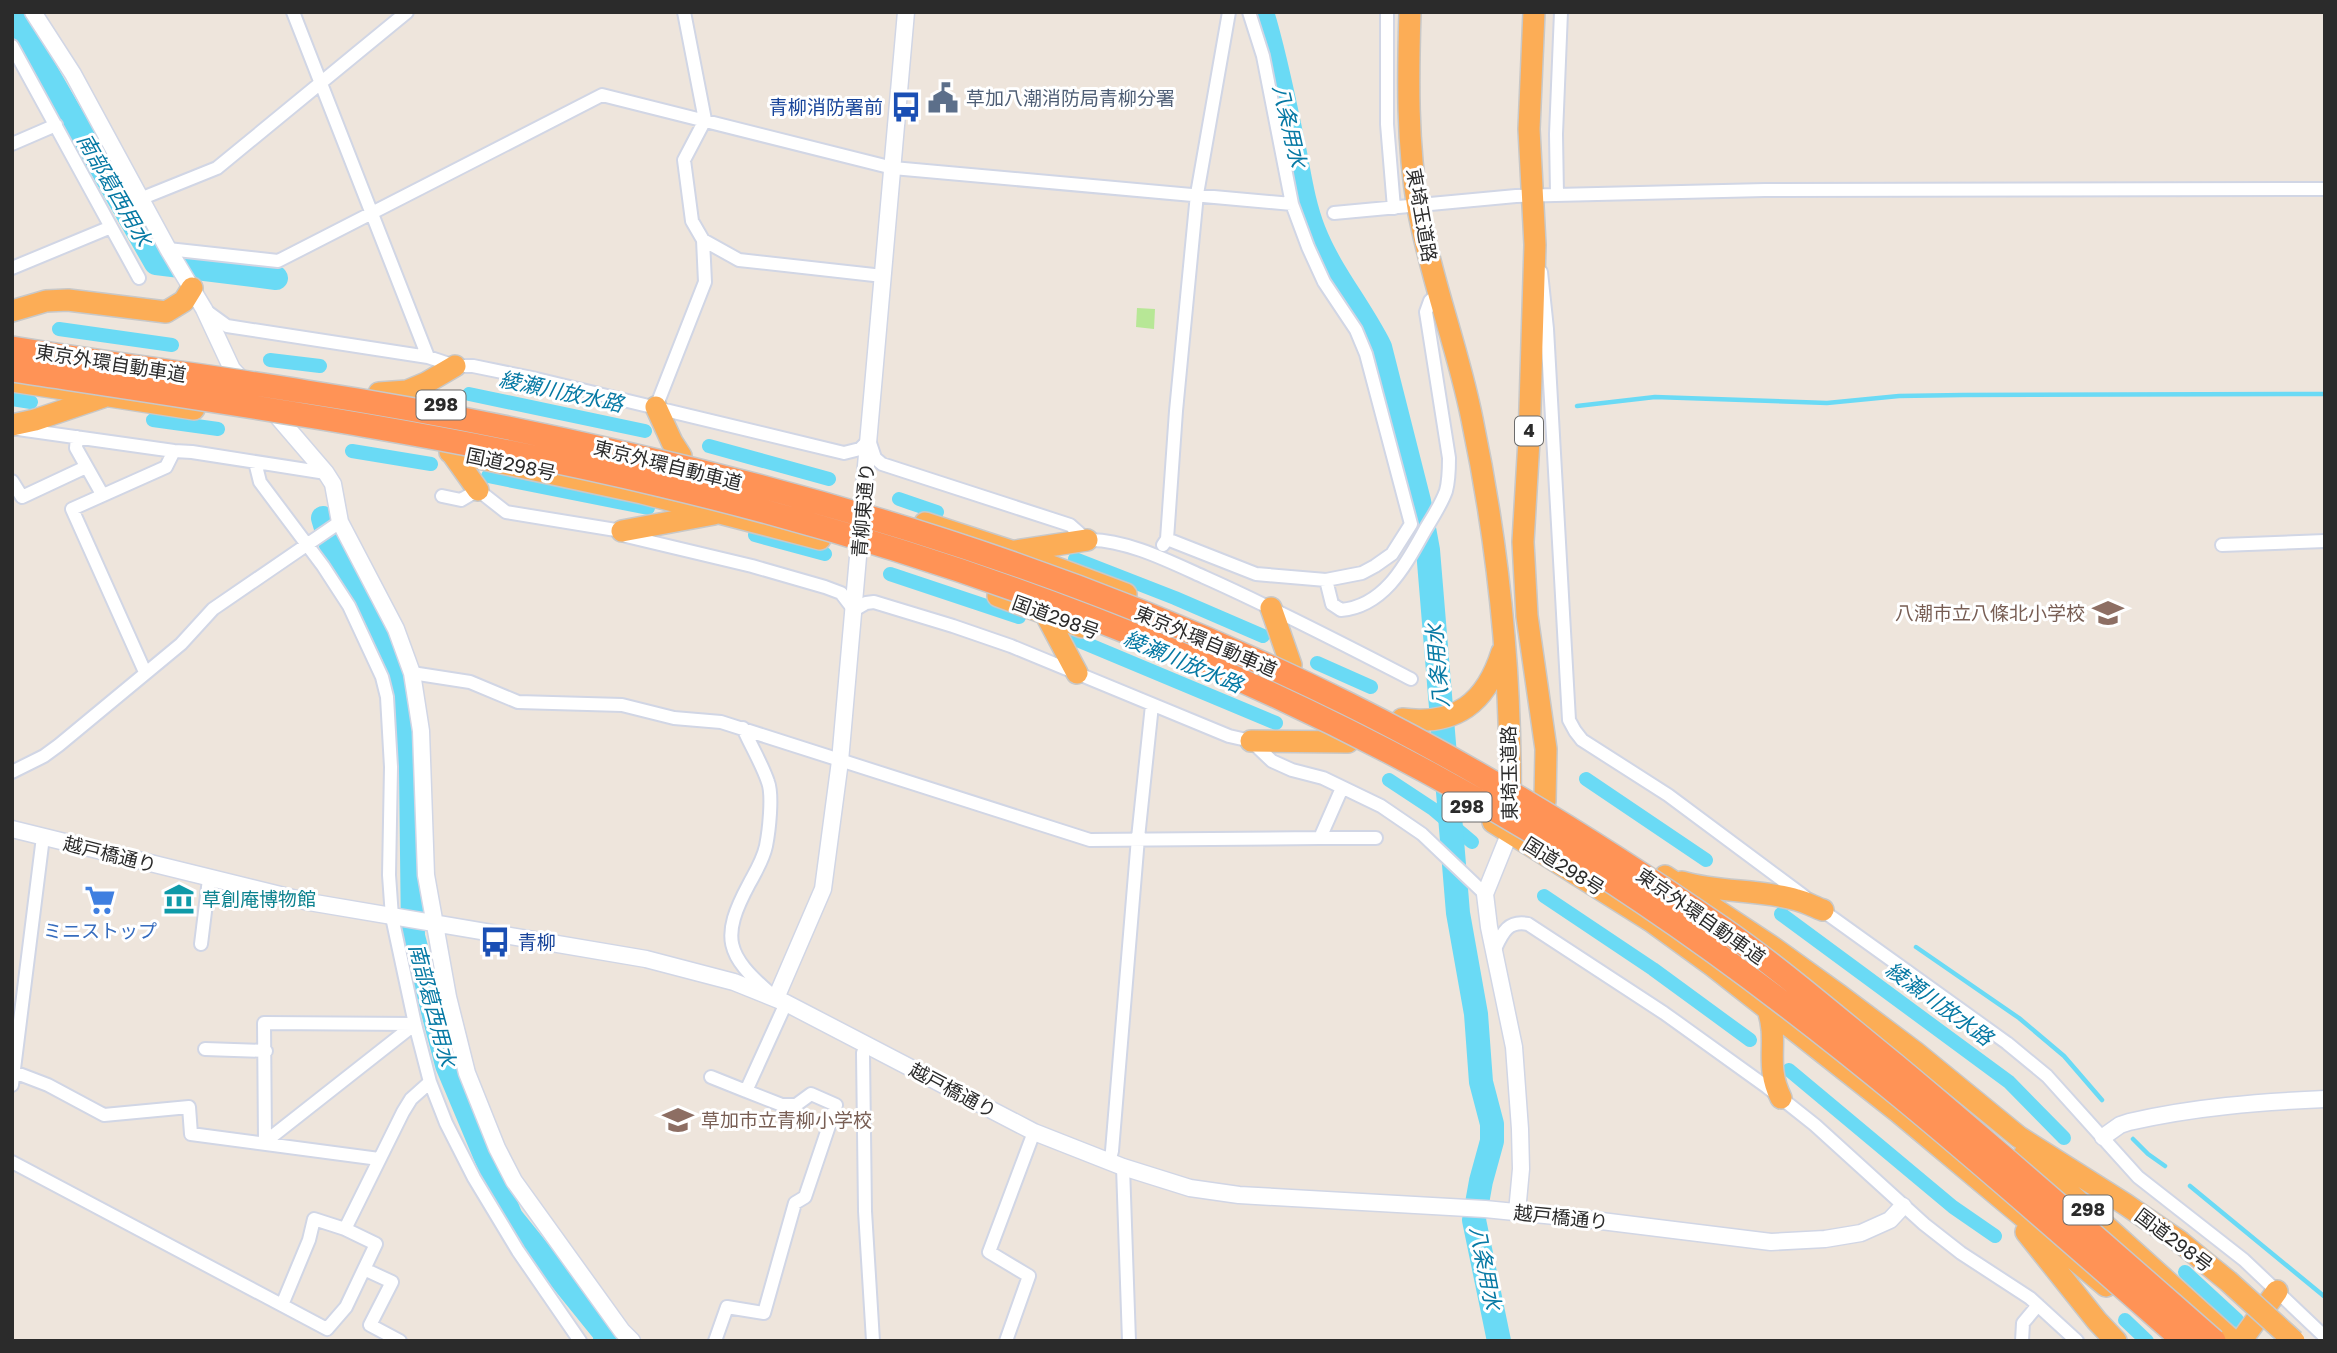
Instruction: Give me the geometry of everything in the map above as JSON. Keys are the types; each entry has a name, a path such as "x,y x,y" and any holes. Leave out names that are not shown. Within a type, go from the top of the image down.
{"highway":[{"name":"東埼玉道路","path":"1410,12 1408,78 1412,160 1418,206 1438,293 1460,363 1494,534 1506,639 1510,832"},
{"name":"東埼玉道路","path":"1510,832 1545,801 1544,729 1527,616 1523,554 1535,245 1529,129 1534,12"},
{"path":"12,311 46,301 68,300 166,312 184,301 190,285"},
{"name":"国道298号","path":"12,337 379,393 681,456 862,505 1014,552 1161,608 1291,664 1402,719 1511,781 1771,946 1904,1044 2019,1137 2179,1241 2294,1341"},
{"name":"東京外環自動車道","path":"12,348 312,392 600,448 723,477 906,529 1002,560 1092,593 1267,667 1344,702 1500,786 1642,874 1727,932 1815,999 1998,1152 2214,1341"},
{"path":"379,393 407,391 455,366"},
{"name":"東京外環自動車道","path":"12,370 293,412 450,440 737,504 966,572 1099,621 1257,687 1354,733 1473,798 1589,867 1706,946 1860,1063 1944,1132 2184,1341"},
{"name":"国道298号","path":"12,382 284,422 451,452 723,513 859,550 957,581 1136,647 1238,690 1423,781 1651,921 1713,966 1918,1128 2167,1341"},
{"path":"12,426 105,396"},
{"path":"656,407 681,456"},
{"path":"451,452 478,490"},
{"path":"622,531 723,513"},
{"path":"1014,552 1087,540"},
{"path":"1271,608 1291,664"},
{"path":"1045,613 1077,673"},
{"path":"1402,719 1444,719 1463,710 1476,700 1496,671 1506,639"},
{"path":"1251,741 1348,742"},
{"path":"1666,877 1696,886 1799,900 1823,911"},
{"path":"1768,1010 1772,1026 1773,1083 1781,1098"},
{"name":"国道298号","path":"1945,1077 2035,1163 2233,1341"},
{"name":"国道298号","path":"1999,1198 2116,1341"},
{"path":"2241,1341 2277,1291"}],"street":[{"path":"33,12 73,74 140,199 204,309 232,369 284,422 333,484 340,522 396,629 412,673 421,731 425,864 431,923 467,1073 497,1148 526,1198 632,1341"},
{"path":"293,12 428,357"},
{"path":"140,199 217,168 407,12"},
{"path":"656,407 705,282 703,240 692,221 684,159 705,120 684,12"},
{"name":"青柳東通り","path":"781,1001 823,889 840,761 906,12"},
{"path":"1159,555 1167,538 1197,194 1229,12"},
{"path":"1167,538 1256,574 1326,580 1362,573 1375,566 1392,554 1411,524 1366,354 1356,330 1324,282 1293,204 1263,56 1249,12"},
{"path":"1387,12 1387,124 1394,208"},
{"path":"1557,195 1556,134 1562,12"},
{"path":"12,46 139,278"},
{"path":"168,249 278,261 602,95 893,168 1293,204"},
{"path":"12,144 56,125"},
{"path":"1334,213 1557,195 1765,190 2325,189"},
{"path":"12,268 111,227"},
{"path":"703,240 739,260 883,276"},
{"path":"1535,245 1546,304 1569,720 1583,740 1668,795 1823,911 2007,1043 2047,1076 2138,1177 2244,1260 2325,1337"},
{"path":"1326,580 1332,604 1341,610 1364,604 1379,594 1409,560 1446,492 1450,458 1426,312 1430,301 1438,293"},
{"path":"204,309 227,326 428,357 455,366 473,366 844,453 860,449 869,440 874,458 882,464 1070,525 1087,540 1100,539 1159,555 1411,679"},
{"path":"12,426 326,473"},
{"path":"77,437 76,448 102,494"},
{"path":"145,672 72,509 166,467 174,451"},
{"path":"255,462 260,482 349,606 382,677 387,697 391,767 389,875 415,1024 430,1082 446,1123 474,1178 518,1251 580,1341"},
{"path":"12,481 22,497 86,467"},
{"path":"442,496 461,500 478,490 506,512 622,531 626,536 752,566 825,587 841,593 854,610 866,603 889,606 1011,646 1229,736 1251,741 1272,761 1292,770 1323,778 1381,806 1423,834 1485,894"},
{"path":"12,772 59,745 181,644 213,609 340,522"},
{"path":"2222,545 2325,541"},
{"path":"412,673 470,682 518,702 622,705 674,718 721,722 1090,840 1376,838"},
{"path":"1129,1341 1113,1137 1152,705"},
{"path":"743,728 770,789 764,853 738,905 730,946 735,957 752,977 781,1001 746,1091"},
{"path":"1320,838 1342,788"},
{"name":"越戸橋通り","path":"12,829 309,902 667,963 734,982 781,1001 1034,1132 1116,1165 1190,1188 1239,1195 1485,1209 1771,1242 1801,1242 1861,1233 1890,1220 1903,1206"},
{"path":"1510,832 1485,894 1514,1047 1519,1094 1521,1168 1517,1212"},
{"path":"12,1085 43,837"},
{"path":"201,944 209,879"},
{"path":"1494,951 1507,928 1518,922 1528,925 1675,1020 1815,1125 1903,1206 1961,1253 2038,1305 2077,1341"},
{"path":"265,1142 264,1023 415,1024"},
{"path":"265,1142 415,1024"},
{"path":"867,1044 863,1053 865,1211 873,1341"},
{"path":"205,1049 266,1051"},
{"path":"14,1072 48,1085 104,1115 189,1107 191,1135 379,1158"},
{"path":"710,1077 782,1105 796,1105 811,1094 836,1105 805,1197 795,1203 764,1313 727,1307 715,1341"},
{"path":"345,1229 411,1099 430,1082"},
{"path":"2103,1138 2120,1125 2129,1122 2194,1110 2231,1104 2325,1099"},
{"path":"1006,1341 1029,1276 989,1252 1034,1132"},
{"path":"12,1162 327,1329 346,1307 376,1244 345,1229 314,1219 309,1240 282,1305"},
{"path":"364,1269 392,1282 370,1325 400,1341"},
{"path":"2022,1341 2023,1323 2038,1305"}],"green space":[{"path":"1137,308 1155,309 1154,329 1136,327"}],"waterway":[{"name":"南部葛西用水","path":"12,12 156,263 276,278"},
{"name":"八条用水","path":"1262,12 1308,212 1328,261 1380,347 1419,501 1428,550 1458,913 1476,1014 1481,1082 1492,1124 1492,1141 1474,1220 1499,1341"},
{"name":"綾瀬川放水路","path":"59,329 172,345"},
{"name":"綾瀬川放水路","path":"270,360 320,366"},
{"name":"綾瀬川放水路","path":"469,394 645,431"},
{"path":"1577,406 1655,397 1827,403 1899,396 2325,394"},
{"name":"綾瀬川放水路","path":"12,399 31,402"},
{"name":"綾瀬川放水路","path":"153,420 218,429"},
{"name":"綾瀬川放水路","path":"709,446 829,479"},
{"name":"綾瀬川放水路","path":"352,451 431,464"},
{"name":"綾瀬川放水路","path":"488,476 648,508"},
{"name":"綾瀬川放水路","path":"899,499 937,512"},
{"name":"南部葛西用水","path":"323,518 331,545 394,656 411,770 413,936 447,1065 511,1217 603,1331 607,1341"},
{"name":"綾瀬川放水路","path":"755,535 825,554"},
{"name":"綾瀬川放水路","path":"1075,559 1263,636"},
{"name":"綾瀬川放水路","path":"890,574 1019,617"},
{"name":"綾瀬川放水路","path":"1075,639 1276,723"},
{"name":"綾瀬川放水路","path":"1317,663 1371,687"},
{"name":"綾瀬川放水路","path":"1586,779 1706,860"},
{"name":"綾瀬川放水路","path":"1389,780 1433,809 1472,842"},
{"name":"綾瀬川放水路","path":"1544,896 1653,969 1750,1040"},
{"name":"綾瀬川放水路","path":"1781,914 2009,1082 2064,1138"},
{"path":"1916,947 2019,1018 2064,1056 2102,1100"},
{"name":"綾瀬川放水路","path":"1789,1070 1953,1207 1995,1236"},
{"path":"2133,1139 2165,1166"},
{"path":"2190,1186 2325,1297"},
{"name":"綾瀬川放水路","path":"2185,1272 2237,1320"},
{"name":"綾瀬川放水路","path":"2125,1320 2147,1341"}],"place":[{"name":"草加八潮消防局青柳分署","path":"943,98"},
{"name":"青柳消防署前","path":"906,107"},
{"name":"八潮市立八條北小学校","path":"2108,613"},
{"name":"草創庵博物館","path":"179,899"},
{"name":"ミニストップ","path":"100,900"},
{"name":"青柳","path":"495,942"},
{"name":"草加市立青柳小学校","path":"678,1120"}]}
